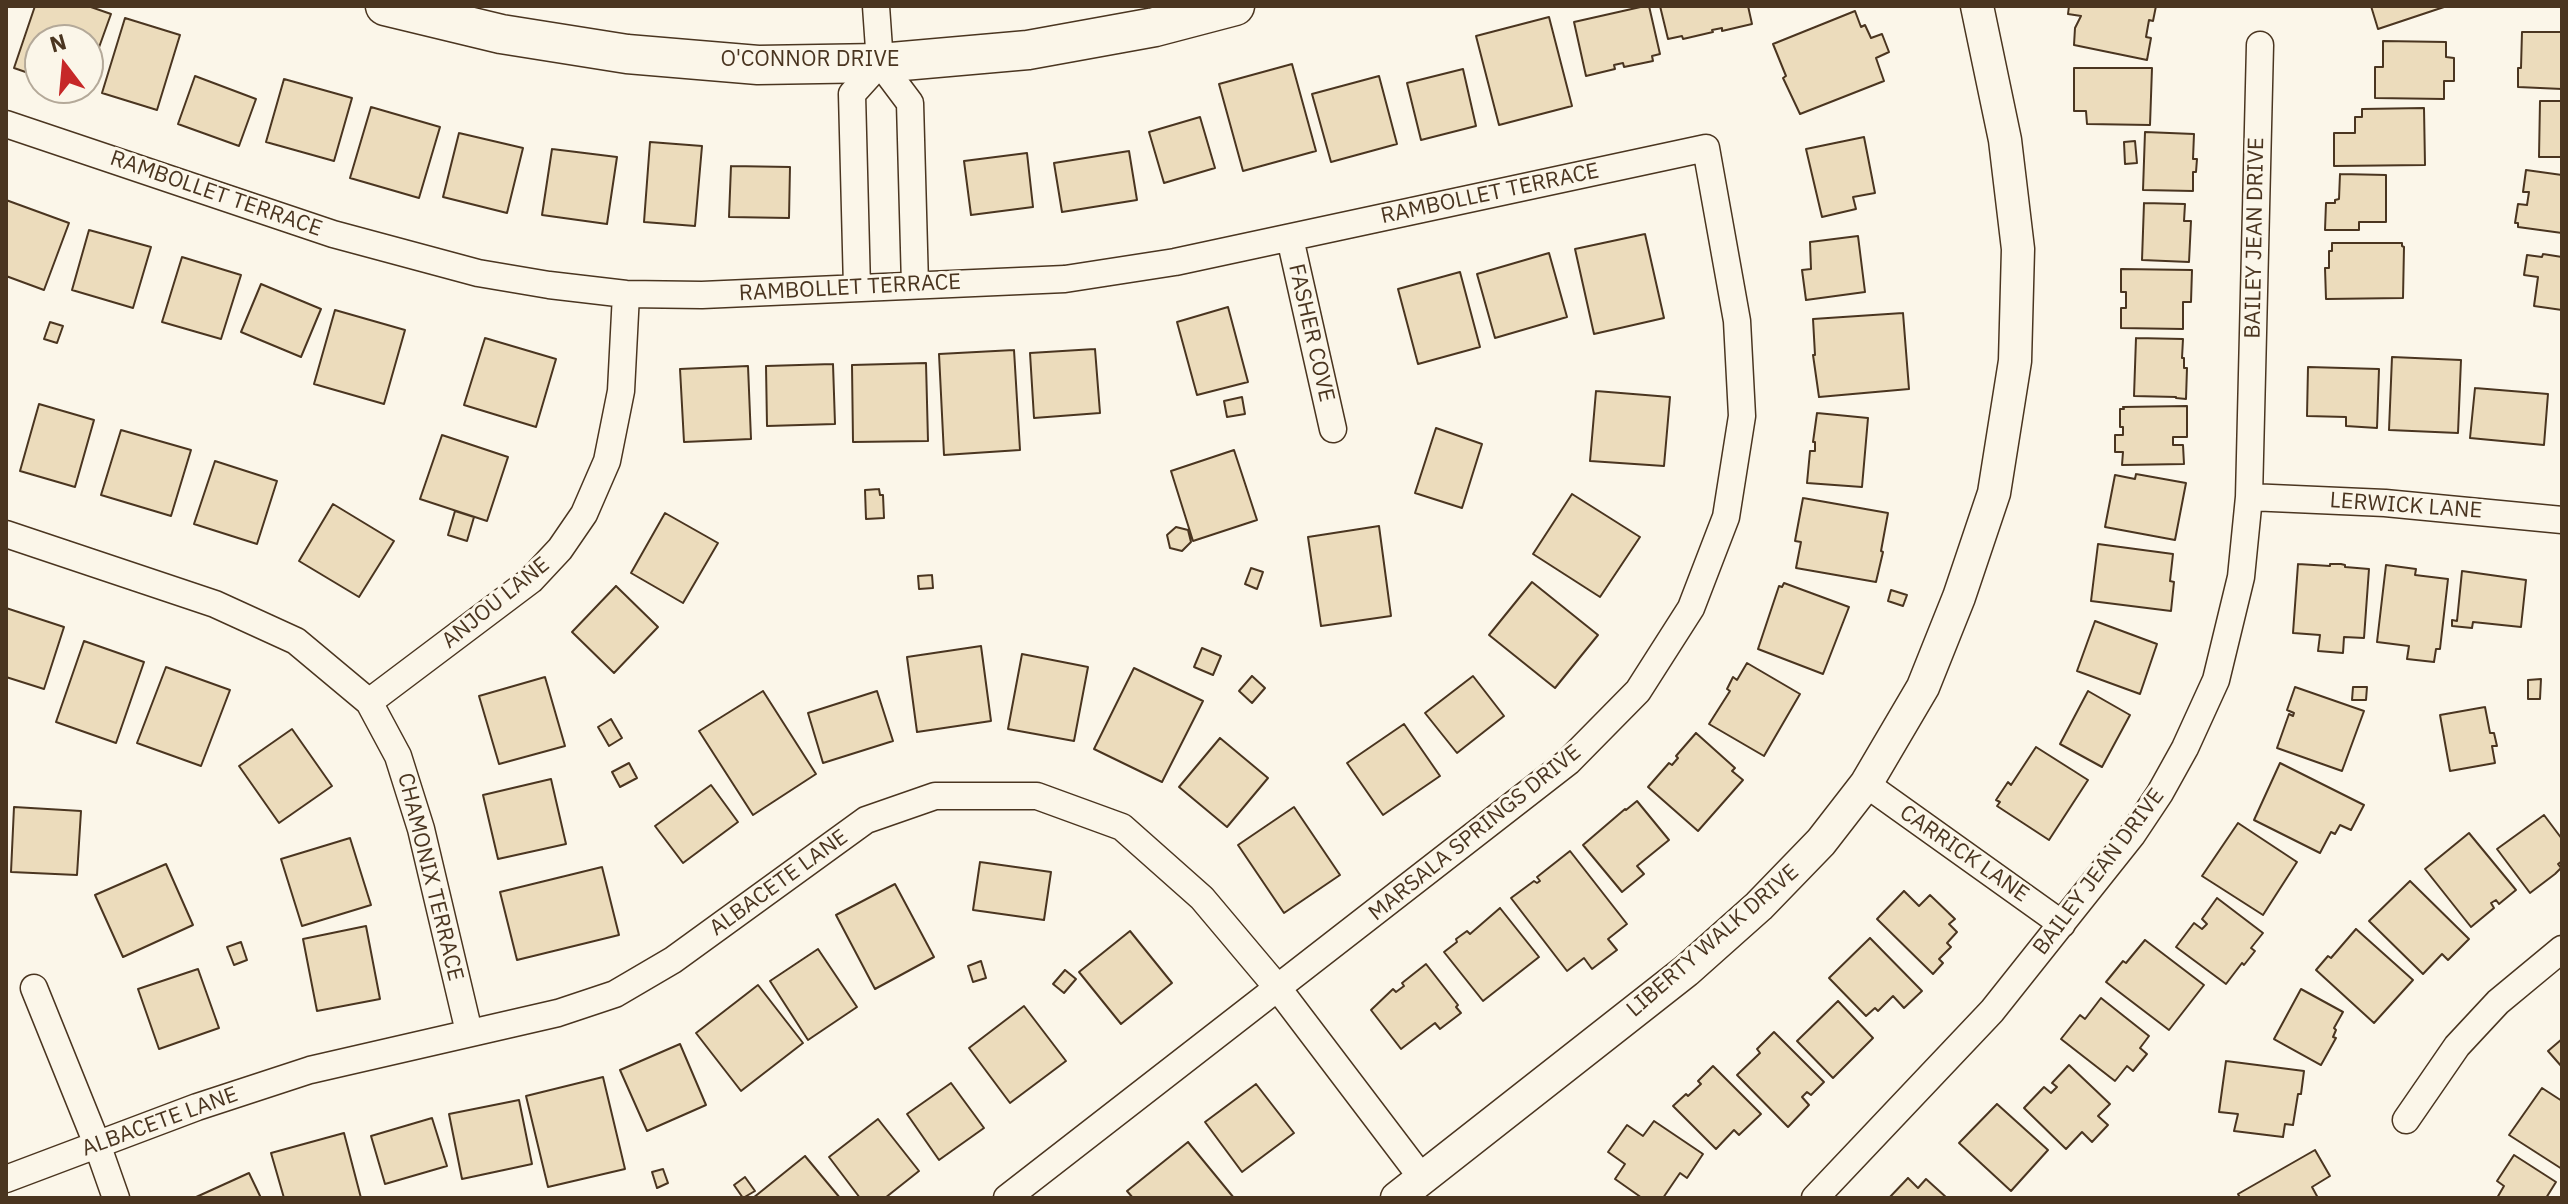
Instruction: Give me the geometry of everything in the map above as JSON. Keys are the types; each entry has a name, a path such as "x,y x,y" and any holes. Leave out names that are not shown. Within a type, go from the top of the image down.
{"main road":[{"name":"O'CONNOR DRIVE","path":"385,6 501,34 627,54 758,65 880,63 1028,50 1155,27 1235,6"}],"street":[{"path":"876,6 880,63 910,103 915,285"},
{"name":"LIBERTY WALK DRIVE","path":"1397,1198 1686,971 1759,906 1821,842 1866,784 1923,687 1959,597 1994,493 2015,361 2018,249 2005,140 1977,6"},
{"name":"BAILEY JEAN DRIVE","path":"1815,1198 1992,1011 2132,835 2160,793 2216,680 2241,577 2249,497 2260,45"},
{"path":"857,288 852,94 880,63"},
{"name":"RAMBOLLET TERRACE","path":"6,124 348,238 478,273 626,294 702,295 1065,279 1175,262 1706,148"},
{"name":"MARSALA SPRINGS DRIVE","path":"1007,1198 1568,762 1638,691 1691,608 1726,517 1742,416 1737,321 1706,148"},
{"name":"FASHER COVE","path":"1290,238 1333,429"},
{"name":"ANJOU LANE","path":"369,702 531,580 560,549 584,514 607,461 621,391 626,294"},
{"name":"LERWICK LANE","path":"2249,497 2385,503 2562,520"},
{"name":"CHAMONIX TERRACE","path":"6,534 215,604 296,641 369,702 398,756 421,829 469,1032"},
{"name":"CARRICK LANE","path":"1866,784 2062,924"},
{"name":"ALBACETE LANE","path":"6,1179 197,1107 310,1070 558,1013 615,994 673,960 866,820 935,796 1037,796 1122,827 1202,898 1277,987 1422,1178"},
{"path":"2406,1120 2457,1046 2498,1002 2562,949"},
{"path":"34,988 116,1198"}],"building":[{"path":"35,6 88,6 111,14 104,33 104,24 29,24"},
{"path":"1649,6 1660,54 1652,56 1653,61 1624,67 1623,63 1614,65 1615,69 1586,76 1574,22"},
{"path":"1660,6 1748,6 1752,24 1722,31 1722,28 1712,30 1683,39 1682,36 1668,39"},
{"path":"2069,6 2156,6 2146,37 2151,38 2147,60 2074,45 2075,28 2081,16 2068,14"},
{"path":"2371,6 2444,6 2444,7 2378,29"},
{"path":"1855,11 1861,27 1865,25 1871,38 1882,34 1889,52 1876,58 1884,81 1800,114 1783,78 1786,76 1773,44"},
{"path":"1549,17 1572,106 1499,125 1476,36"},
{"path":"125,18 180,35 157,110 104,94"},
{"path":"2522,32 2562,32 2562,89 2518,87"},
{"path":"24,38 24,71 14,68"},
{"path":"2383,41 2446,42 2446,57 2454,58 2454,81 2444,81 2444,99 2375,98 2375,67 2383,67"},
{"path":"1292,64 1316,151 1243,171 1219,84"},
{"path":"2074,68 2152,68 2150,125 2087,124 2086,111 2074,111"},
{"path":"1463,69 1476,126 1421,140 1407,83"},
{"path":"195,76 256,99 239,146 178,124"},
{"path":"1379,76 1397,144 1331,162 1312,94"},
{"path":"284,79 352,98 334,161 266,142"},
{"path":"2540,101 2562,101 2562,157 2539,157"},
{"path":"371,107 440,127 419,198 350,178"},
{"path":"2424,108 2425,165 2334,166 2334,133 2355,133 2355,117 2362,117 2362,109"},
{"path":"1200,117 1215,168 1164,183 1149,132"},
{"path":"2145,132 2194,134 2193,159 2197,159 2193,191 2143,190"},
{"path":"459,133 523,148 507,213 443,197"},
{"path":"1864,137 1875,193 1853,197 1856,209 1822,217 1806,149"},
{"path":"2135,141 2137,163 2125,164 2124,142"},
{"path":"650,142 702,146 695,226 644,222"},
{"path":"552,149 617,157 607,224 542,215"},
{"path":"1129,151 1137,200 1062,212 1054,163"},
{"path":"1027,153 1033,207 971,215 964,161"},
{"path":"731,166 790,167 789,218 729,217"},
{"path":"2526,170 2562,175 2562,233 2518,227 2515,223 2518,204 2527,205 2529,192 2523,192"},
{"path":"2340,174 2386,175 2386,222 2359,222 2359,230 2325,230 2326,203 2335,203 2339,199"},
{"path":"6,200 69,223 44,290 6,276"},
{"path":"2144,203 2185,204 2184,221 2191,221 2189,262 2142,260"},
{"path":"89,230 151,247 133,308 72,290"},
{"path":"1645,234 1664,318 1594,334 1575,249"},
{"path":"1858,236 1865,292 1806,300 1802,270 1811,269 1810,242"},
{"path":"2332,243 2402,243 2403,298 2326,299 2325,268 2329,268"},
{"path":"1549,253 1567,317 1495,338 1477,274"},
{"path":"2543,254 2562,257 2562,310 2534,306 2538,277 2524,275 2527,255 2542,257"},
{"path":"182,257 241,275 221,339 162,322"},
{"path":"2121,269 2192,270 2191,302 2183,302 2183,329 2121,328 2121,308 2126,308 2126,292 2121,292"},
{"path":"1460,272 1480,347 1418,364 1398,289"},
{"path":"261,284 321,309 301,357 241,332"},
{"path":"1228,307 1248,382 1197,395 1177,322"},
{"path":"335,310 405,330 384,404 314,384"},
{"path":"1903,313 1909,389 1819,397 1813,355 1813,319"},
{"path":"50,322 63,326 57,343 44,339"},
{"path":"485,338 556,359 536,427 464,405"},
{"path":"2136,338 2183,339 2182,358 2184,368 2187,368 2186,399 2134,396"},
{"path":"1095,349 1100,413 1034,418 1030,353"},
{"path":"1014,350 1020,450 944,455 939,354"},
{"path":"2392,357 2461,360 2458,433 2389,430"},
{"path":"926,363 928,441 853,442 852,365"},
{"path":"833,364 835,424 767,426 766,366"},
{"path":"748,366 751,439 684,442 680,369"},
{"path":"2308,367 2379,369 2377,428 2346,426 2346,417 2307,416"},
{"path":"2475,388 2548,394 2544,445 2470,438"},
{"path":"1596,391 1670,397 1664,466 1590,461"},
{"path":"1242,397 1245,414 1227,417 1224,401"},
{"path":"39,404 94,420 75,487 20,471"},
{"path":"2187,406 2187,437 2173,437 2173,445 2183,445 2184,464 2122,465 2123,452 2115,452 2115,435 2123,435 2120,409"},
{"path":"1817,413 1868,418 1862,487 1807,483 1810,451 1815,451 1813,442"},
{"path":"1436,428 1482,444 1462,508 1415,493"},
{"path":"121,430 191,450 171,516 101,495"},
{"path":"442,435 508,457 487,521 420,499"},
{"path":"1234,450 1257,520 1193,541 1171,471"},
{"path":"215,461 277,481 257,544 194,524"},
{"path":"2136,474 2186,483 2175,540 2105,527 2115,475 2135,479"},
{"path":"879,489 880,495 883,495 884,518 866,519 865,490"},
{"path":"1572,494 1640,537 1600,597 1533,554"},
{"path":"1803,498 1888,513 1876,582 1796,568 1801,542 1795,541"},
{"path":"333,504 394,541 359,597 299,561"},
{"path":"455,511 474,517 467,541 448,535"},
{"path":"665,513 718,543 683,603 631,573"},
{"path":"1379,526 1391,616 1321,626 1308,537"},
{"path":"1176,527 1188,530 1191,542 1182,551 1170,548 1167,535"},
{"path":"2098,544 2173,554 2171,611 2091,601"},
{"path":"2298,564 2341,564 2369,569 2364,638 2344,637 2343,653 2318,651 2320,635 2293,633"},
{"path":"2386,565 2416,569 2415,575 2448,579 2440,649 2436,649 2434,662 2407,659 2409,646 2377,642"},
{"path":"1251,568 1263,572 1257,589 1245,584"},
{"path":"2462,571 2526,580 2521,627 2473,622 2472,628 2452,626 2452,620 2457,621"},
{"path":"932,575 933,588 919,589 918,576"},
{"path":"1532,582 1598,635 1555,688 1489,635"},
{"path":"1784,583 1849,607 1823,674 1758,649 1779,586 1782,587"},
{"path":"616,586 658,627 614,673 572,632"},
{"path":"1891,590 1907,595 1903,606 1888,601"},
{"path":"6,608 64,627 44,689 6,677"},
{"path":"2095,621 2157,644 2140,694 2077,671"},
{"path":"84,641 144,662 116,743 56,722"},
{"path":"981,646 991,721 917,732 907,657"},
{"path":"1202,648 1221,656 1213,675 1194,667"},
{"path":"1022,654 1088,667 1074,741 1008,729"},
{"path":"1747,663 1800,694 1764,756 1709,724 1730,691 1727,689 1733,677 1737,680"},
{"path":"166,667 230,690 201,766 137,743"},
{"path":"1134,668 1203,701 1162,782 1094,749"},
{"path":"1252,676 1265,688 1252,703 1239,691"},
{"path":"1473,676 1504,716 1457,753 1425,713"},
{"path":"545,677 565,746 499,764 479,696"},
{"path":"2541,679 2540,699 2528,699 2528,680"},
{"path":"2295,687 2364,711 2342,771 2277,748 2289,714 2293,716 2294,713 2287,710"},
{"path":"2353,687 2367,687 2366,700 2352,700"},
{"path":"763,691 816,774 753,815 699,731"},
{"path":"877,691 893,741 823,763 808,713"},
{"path":"2088,691 2130,715 2102,767 2060,744"},
{"path":"2485,707 2490,733 2494,733 2497,746 2492,746 2495,763 2450,771 2440,715"},
{"path":"611,719 622,738 609,746 598,727"},
{"path":"1404,724 1440,776 1383,815 1347,763"},
{"path":"292,729 332,786 279,823 239,766"},
{"path":"1696,733 1735,768 1732,771 1743,780 1698,831 1648,787 1669,763 1672,765"},
{"path":"1220,738 1268,778 1227,827 1179,787"},
{"path":"2036,747 2088,780 2049,840 1997,806 2000,802 1996,800 2008,782 2011,785"},
{"path":"629,763 637,778 620,787 612,772"},
{"path":"2280,763 2364,805 2351,830 2340,825 2335,834 2331,832 2320,853 2254,820"},
{"path":"551,779 566,844 498,859 483,795"},
{"path":"711,785 738,822 683,863 655,826"},
{"path":"1637,801 1669,840 1637,866 1644,874 1622,892 1583,845"},
{"path":"14,807 81,811 77,875 11,872"},
{"path":"1294,807 1340,875 1284,913 1238,845"},
{"path":"2544,815 2562,839 2562,861 2558,864 2561,868 2530,893 2497,849"},
{"path":"2238,823 2297,862 2263,915 2202,876"},
{"path":"2469,833 2516,890 2499,904 2496,900 2491,903 2494,908 2471,927 2425,869"},
{"path":"350,838 371,905 302,926 281,859"},
{"path":"1570,851 1627,924 1608,939 1617,950 1592,969 1584,958 1567,971 1511,898 1534,881 1540,881 1537,877"},
{"path":"980,862 1051,872 1044,920 973,910"},
{"path":"166,864 193,925 123,957 95,895"},
{"path":"602,867 619,935 517,960 500,892"},
{"path":"2410,881 2469,939 2448,960 2442,954 2423,974 2369,921"},
{"path":"895,884 934,957 875,989 836,915"},
{"path":"1904,891 1919,906 1930,895 1955,919 1949,924 1957,932 1947,943 1951,947 1939,959 1943,963 1933,974 1877,919"},
{"path":"2217,898 2263,933 2251,948 2255,951 2226,984 2176,947 2194,923 2202,929 2207,924 2202,919"},
{"path":"1500,908 1539,957 1483,1001 1444,952 1457,942 1456,939 1467,931 1470,934"},
{"path":"366,926 380,999 317,1011 303,939"},
{"path":"2356,929 2413,980 2374,1023 2316,970"},
{"path":"1130,931 1172,983 1121,1024 1079,972"},
{"path":"1870,938 1922,991 1904,1008 1893,996 1878,1011 1875,1008 1866,1016 1829,978"},
{"path":"2145,940 2204,985 2169,1030 2106,982"},
{"path":"241,942 247,960 234,965 227,947"},
{"path":"818,949 857,1007 808,1040 770,981"},
{"path":"981,961 986,978 973,982 968,966"},
{"path":"1426,964 1461,1013 1440,1029 1435,1023 1401,1049 1371,1010 1393,989 1396,992 1404,986 1402,983"},
{"path":"198,969 219,1028 159,1049 138,989"},
{"path":"1065,970 1076,979 1064,993 1053,984"},
{"path":"758,985 803,1043 741,1091 696,1033"},
{"path":"2301,989 2343,1012 2334,1028 2333,1037 2336,1038 2321,1065 2274,1039"},
{"path":"2101,998 2149,1036 2140,1048 2147,1054 2133,1071 2127,1066 2115,1081 2061,1039 2080,1015 2085,1019"},
{"path":"1838,1001 1873,1038 1833,1078 1797,1041"},
{"path":"1024,1006 1066,1061 1010,1103 969,1048"},
{"path":"1774,1032 1824,1082 1811,1095 1807,1092 1802,1097 1809,1105 1788,1127 1737,1075 1760,1053 1757,1049"},
{"path":"2562,1039 2562,1067 2548,1051"},
{"path":"680,1044 706,1105 647,1131 620,1070"},
{"path":"2226,1061 2304,1071 2293,1125 2285,1124 2283,1137 2234,1131 2238,1114 2219,1112"},
{"path":"2069,1065 2110,1104 2098,1116 2108,1125 2092,1142 2082,1132 2066,1149 2024,1108 2044,1087 2051,1093 2057,1087 2052,1083"},
{"path":"1713,1066 1761,1114 1739,1135 1734,1130 1716,1149 1673,1106 1701,1084 1698,1081"},
{"path":"603,1077 625,1169 548,1187 526,1096"},
{"path":"951,1083 984,1128 939,1160 907,1114"},
{"path":"1256,1084 1294,1133 1242,1172 1205,1122"},
{"path":"2542,1088 2562,1101 2562,1169 2509,1135"},
{"path":"519,1100 532,1164 462,1179 449,1114"},
{"path":"1997,1104 2048,1150 2011,1191 1959,1143"},
{"path":"432,1118 447,1166 385,1184 371,1136"},
{"path":"878,1119 919,1171 885,1198 860,1198 829,1157"},
{"path":"1654,1121 1703,1154 1687,1178 1680,1173 1663,1198 1642,1198 1615,1179 1625,1164 1608,1152 1627,1125 1643,1136"},
{"path":"344,1133 361,1198 284,1198 271,1153"},
{"path":"1188,1142 1234,1198 1133,1198 1127,1191"},
{"path":"2315,1150 2330,1176 2312,1187 2318,1198 2240,1198 2238,1194"},
{"path":"2514,1155 2556,1182 2546,1198 2497,1198 2504,1186 2497,1181"},
{"path":"805,1156 840,1198 753,1198"},
{"path":"663,1169 668,1183 657,1188 652,1172"},
{"path":"249,1173 261,1198 194,1198"},
{"path":"745,1177 755,1191 743,1198 734,1185"},
{"path":"1908,1178 1918,1188 1926,1179 1947,1198 1889,1198"}]}
